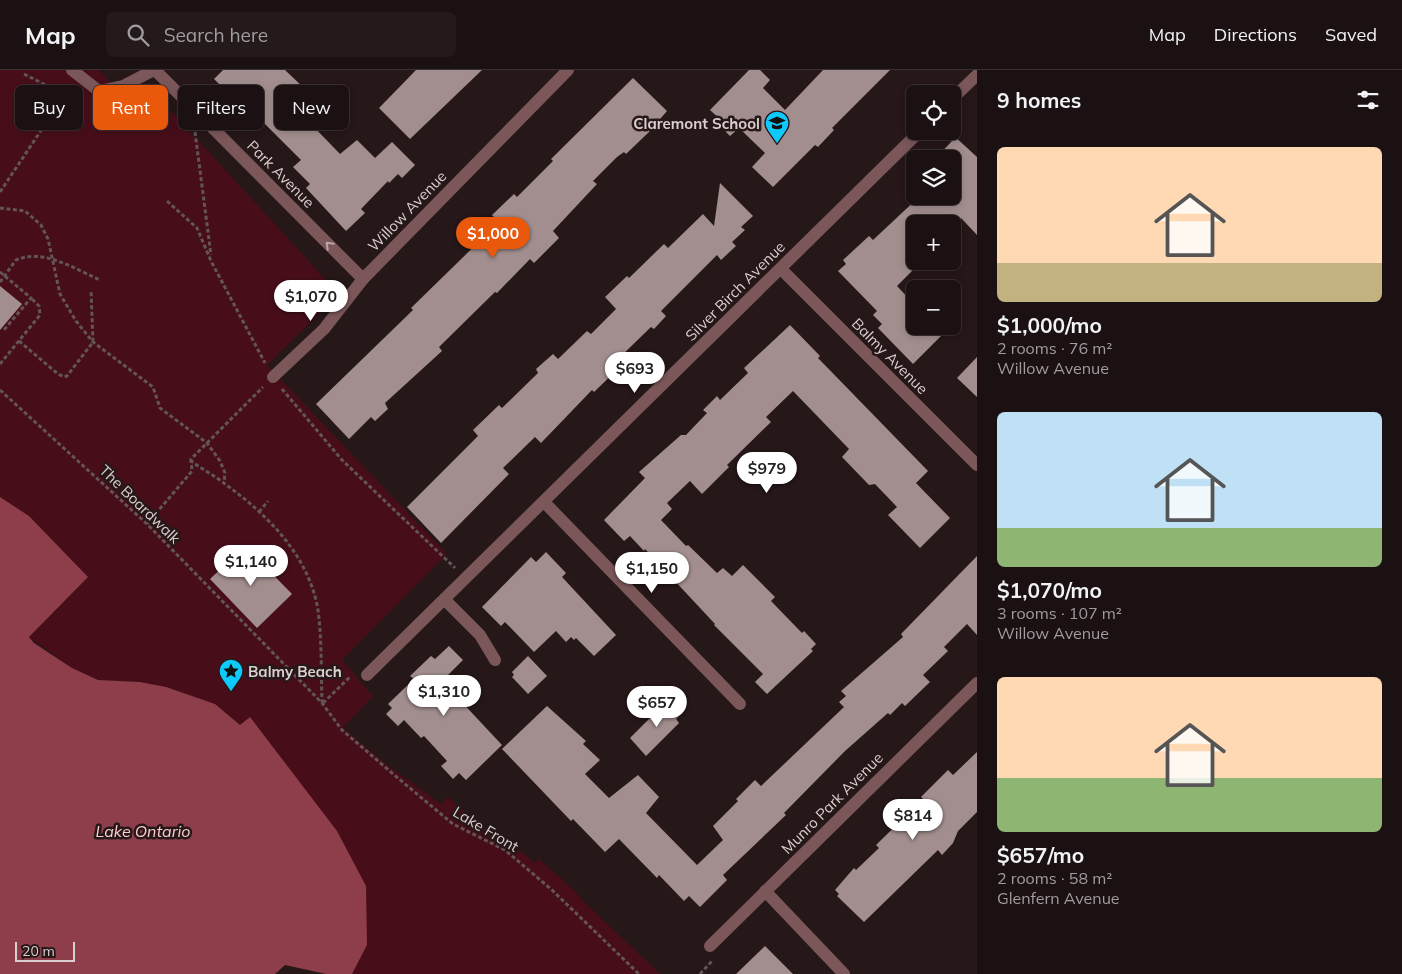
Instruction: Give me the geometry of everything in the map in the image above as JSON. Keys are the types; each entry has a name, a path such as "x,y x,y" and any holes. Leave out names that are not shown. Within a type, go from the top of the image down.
{"street":[{"path":"72,76 99,91 123,86 155,70"},
{"name":"Park Avenue","path":"155,70 363,279"},
{"name":"Willow Avenue","path":"273,377 324,329 363,279 568,70"},
{"path":"961,90 977,74"},
{"name":"Silver Birch Avenue","path":"367,675 911,140"},
{"name":"Balmy Avenue","path":"781,269 977,465"},
{"path":"545,502 740,704"},
{"path":"445,600 480,635 495,660"},
{"name":"Munro Park Avenue","path":"710,946 977,683"},
{"path":"765,891 844,974"}],"path":[{"path":"24,74 47,85"},
{"path":"0,192 41,130"},
{"path":"195,130 211,261"},
{"path":"167,201 197,228 211,261 273,377 342,460 466,579"},
{"path":"0,208 25,211 36,219 46,234 50,258 63,302 76,321 93,342 153,388 160,408 206,444 220,461 225,473 224,483"},
{"path":"0,282 18,259 50,258 100,280"},
{"path":"0,272 40,306 41,313 0,364"},
{"path":"19,341 64,377 93,342 91,290"},
{"path":"3,331 31,298"},
{"path":"190,460 273,377"},
{"name":"The Boardwalk","path":"0,390 148,524 322,703"},
{"path":"148,524 192,471 190,460"},
{"path":"190,460 224,483 259,512 275,526 290,544 313,589 319,623 322,703"},
{"path":"259,512 268,501"},
{"path":"322,703 352,675 367,675"},
{"name":"Lake Front","path":"322,703 342,730 399,779 453,824 505,850 552,890 640,974"},
{"path":"700,974 711,962"}],"shaded area":[{"path":"0,70 99,70 113,85 93,85 93,130 168,130 168,108 178,119 178,130 189,130 339,294 267,365 447,554 342,660 373,696 343,728 386,764 441,804 448,797 497,840 525,854 534,863 539,859 575,891 581,899 660,974 352,974 367,945 250,717 240,725 215,704 166,687 140,682 98,680 72,668 29,637 88,577 29,516 0,497"}],"water":[{"name":"Lake Ontario","path":"0,497 29,516 88,577 29,637 34,643 72,668 98,680 140,682 166,687 215,704 240,725 250,717 337,831 366,886 367,945 352,974 326,974 285,965 275,974 0,974"}],"building":[{"path":"223,70 285,70 301,85 274,85 274,130 317,130 340,154 357,140 375,158 392,142 415,165 402,178 398,174 389,183 388,181 361,209 365,213 346,231 306,188 310,184 293,167 301,160 264,123 264,85 220,85 214,79"},
{"path":"416,70 482,70 410,139 379,108"},
{"path":"749,70 760,70 770,80 763,88 785,110 823,70 890,70 832,128 834,130 818,147 815,145 773,187 752,167 765,153 739,128 730,136 718,124 722,121 710,110"},
{"path":"633,78 667,111 626,154 624,152 617,157 593,181 597,184 553,231 559,238 534,263 530,259 497,293 495,292 439,347 442,351 385,403 388,409 375,421 371,417 349,439 316,404 413,310 411,308 496,225 494,223 497,220 492,215 514,194 517,197 553,161 551,159"},
{"path":"959,140 977,157 977,235 961,218 961,215 906,215 906,270 913,270 897,286 906,296 906,335 942,335 913,364 878,328 882,324 873,315 877,311 838,271 846,264 843,260 869,236 873,240 910,205 961,205 961,150 944,150 952,141"},
{"path":"720,183 753,216 741,227 745,230 732,242 736,246 721,260 717,255 661,311 666,316 654,329 651,327 617,360 622,365 594,392 592,390 541,443 535,437 503,468 509,474 441,543 407,507 478,436 473,430 499,405 502,408 538,373 536,369 553,354 558,359 587,331 591,334 616,309 605,297 627,276 629,278 664,244 668,248 703,214 714,226"},
{"path":"0,286 22,304 0,330"},
{"path":"790,325 820,356 818,358 928,471 916,483 950,518 920,548 888,515 897,507 875,484 869,485 842,457 849,449 793,391 766,417 771,422 727,465 729,467 702,494 690,481 667,503 672,509 661,520 686,546 688,545 717,573 723,568 732,576 743,565 775,597 771,601 802,633 804,631 816,644 811,649 813,651 767,694 755,682 763,674 714,625 645,549 644,551 630,536 624,541 604,520 645,478 639,472 681,435 686,435 707,413 703,410 717,396 720,400 748,373 744,368"},
{"path":"977,357 977,397 957,378"},
{"path":"245,546 292,594 257,628 210,579"},
{"path":"546,552 566,573 562,577 616,635 594,656 576,638 574,640 571,637 566,642 556,631 534,652 505,622 501,626 482,607 531,557 536,562"},
{"path":"977,556 977,635 967,624 944,647 948,651 923,675 930,682 905,706 902,703 890,715 888,713 845,751 784,813 786,815 723,875 727,880 700,907 689,896 684,901 659,875 657,878 619,839 605,852 573,819 571,821 502,749 547,706 586,741 583,744 600,760 585,774 609,798 638,775 659,797 646,813 697,865 723,840 713,826 738,801 736,799 755,780 761,786 844,707 839,702 846,696 841,691 903,637 901,634"},
{"path":"449,646 463,660 442,681 502,745 466,780 459,773 453,779 441,766 447,761 424,736 421,738 404,720 398,726 386,714 392,708 388,704 414,679 410,676 431,656 435,659"},
{"path":"528,656 547,676 528,694 512,677 514,675 512,672"},
{"path":"669,699 682,713 676,719 679,723 646,756 630,738"},
{"path":"977,752 977,812 958,831 953,843 942,855 938,850 864,922 837,896 839,894 835,890 854,868 856,870 879,848 876,845 923,799 921,797 948,770 953,775"},
{"path":"765,946 793,974 736,974"}],"place":[{"name":"Claremont School","path":"777,144"},
{"name":"Balmy Beach","path":"231,692"}]}
